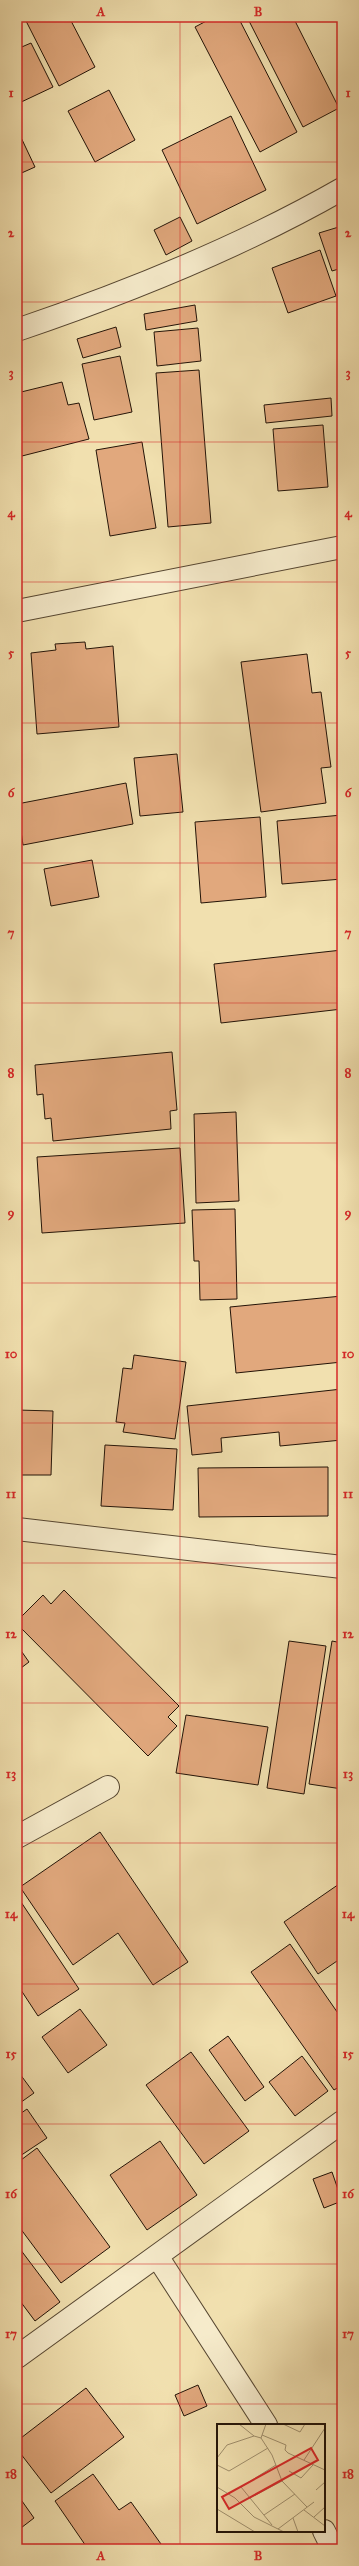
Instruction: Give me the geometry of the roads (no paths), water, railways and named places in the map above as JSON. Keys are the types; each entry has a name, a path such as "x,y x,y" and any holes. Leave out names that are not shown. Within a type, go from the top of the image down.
{"street":[{"path":"17,330 165,275 284,222 342,189"},
{"path":"17,611 342,547"},
{"path":"17,1529 342,1567"},
{"path":"17,1837 108,1787"},
{"path":"17,2357 342,2122"},
{"path":"157,2256 265,2424"},
{"path":"324,2532 333,2549"}]}
